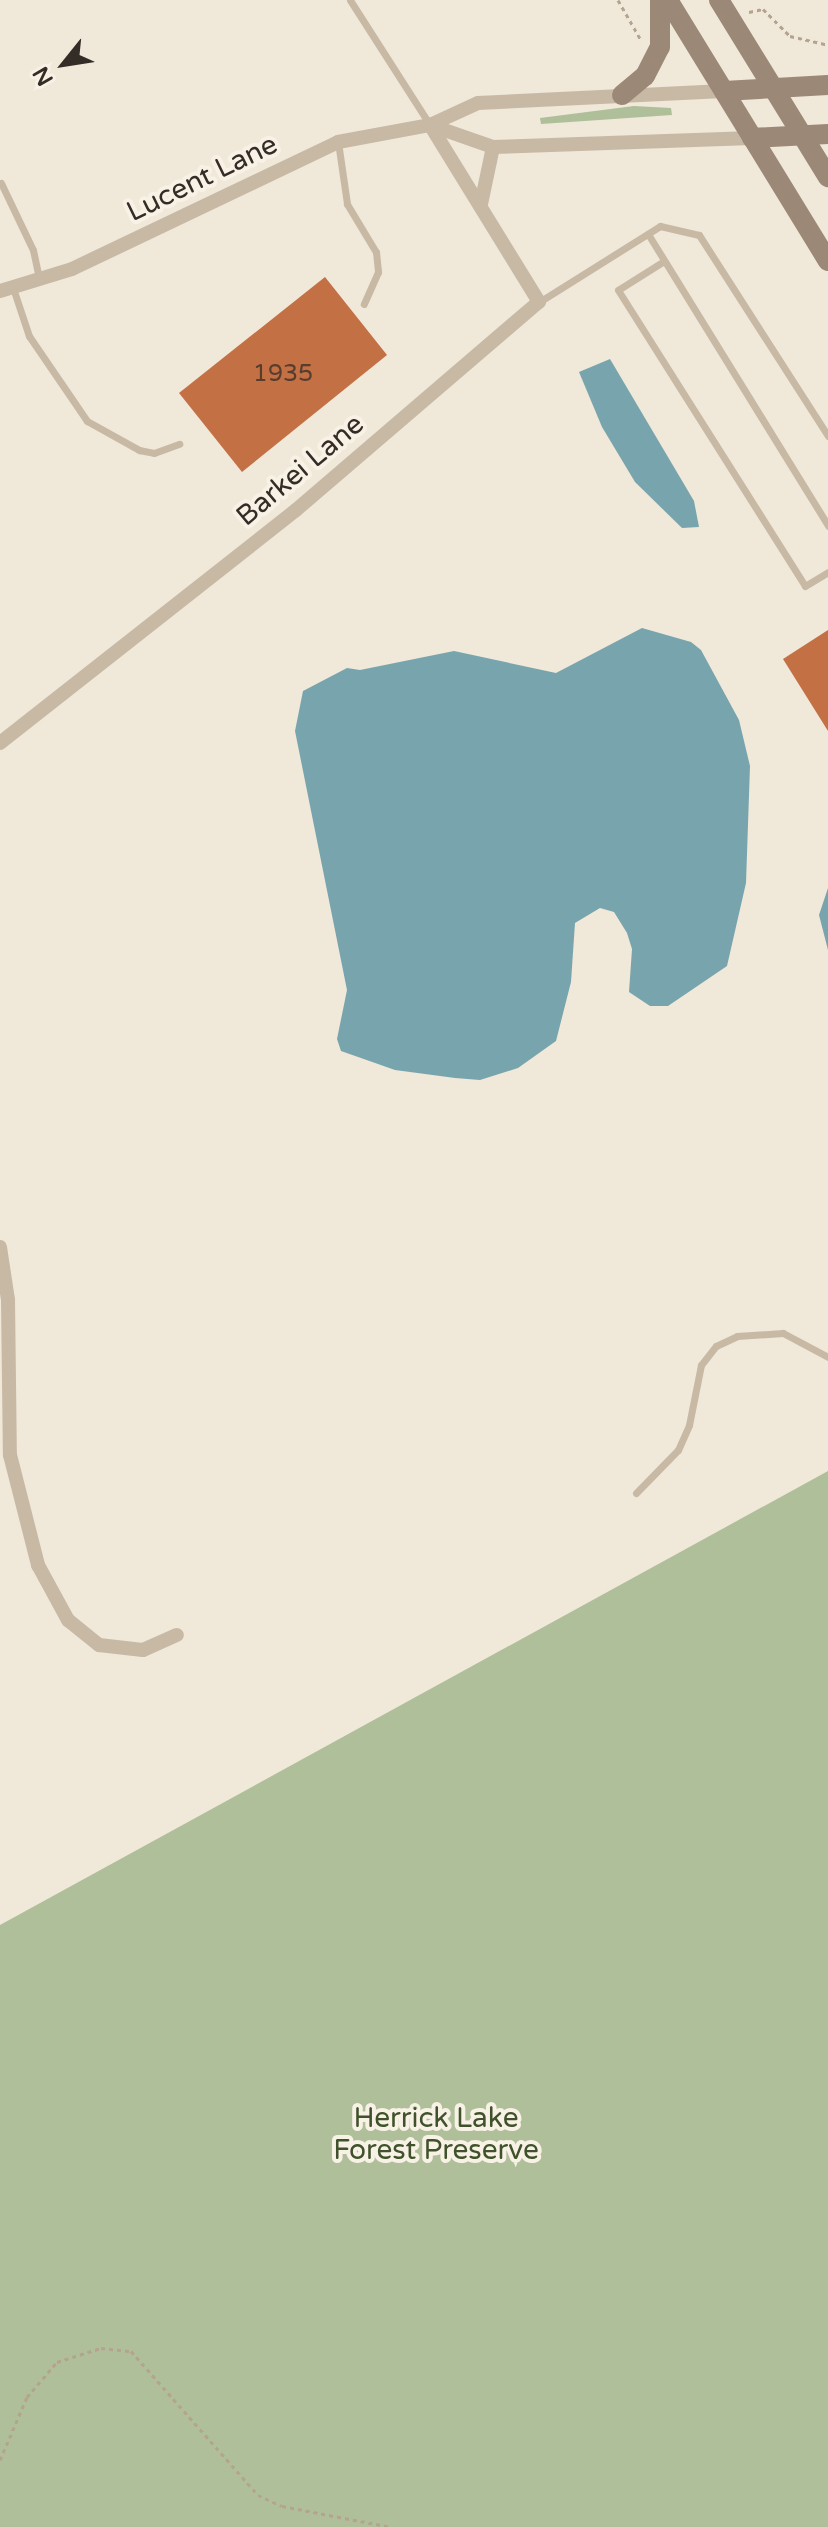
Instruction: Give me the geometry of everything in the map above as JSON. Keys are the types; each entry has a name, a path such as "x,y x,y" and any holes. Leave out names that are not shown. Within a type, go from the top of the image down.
{"main road":[{"path":"622,95 645,76 660,47 660,0"},
{"path":"668,0 828,261"},
{"path":"719,0 828,177"},
{"path":"724,91 828,85"},
{"path":"752,138 828,134"}],"street":[{"name":"Lucent Lane","path":"6,290 40,281 338,142 430,125 478,103 724,91"},
{"name":"Lucent Lane","path":"430,125 493,147 752,138"},
{"path":"430,125 539,302"},
{"path":"481,204 493,147"},
{"name":"Barkei Lane","path":"0,743 296,510 539,302"},
{"path":"0,1247 8,1300 10,1455 38,1565 68,1620 99,1645 143,1650 177,1635"}],"lane":[{"path":"350,0 430,125"},
{"path":"338,142 347,204 376,252 378,272 364,304"},
{"path":"1,183 33,250 40,281"},
{"path":"539,302 660,226 699,235 828,436"},
{"path":"648,234 828,526"},
{"path":"664,261 618,290 805,586 828,572"},
{"path":"6,290 29,336 87,421 139,450 154,453 179,444"},
{"path":"636,1493 678,1450 689,1425 701,1365 716,1346 750,1334 783,1333 828,1357"}],"path":[{"path":"618,0 636,39 652,44"},
{"path":"732,23 763,9 790,36 828,45"},
{"path":"0,2460 27,2397 57,2362 101,2348 131,2351 258,2495 282,2506 391,2527"}],"green space":[{"path":"634,106 671,108 672,115 541,124 540,118"},
{"name":"Herrick Lake Forest Preserve","path":"828,1471 828,2527 0,2527 0,1925"}],"water":[{"path":"610,359 694,501 699,527 682,528 635,482 602,427 579,372"},
{"path":"642,628 691,642 701,650 739,720 750,766 746,883 727,966 668,1006 650,1006 629,992 632,949 627,933 614,912 600,908 575,923 571,982 556,1041 518,1068 480,1080 455,1078 395,1070 341,1051 337,1039 347,990 295,731 303,691 347,668 360,670 454,651 556,673"},
{"path":"828,888 828,950 819,915"}],"building":[{"path":"325,277 387,355 242,472 179,393"},
{"path":"828,630 828,731 783,659"}]}
